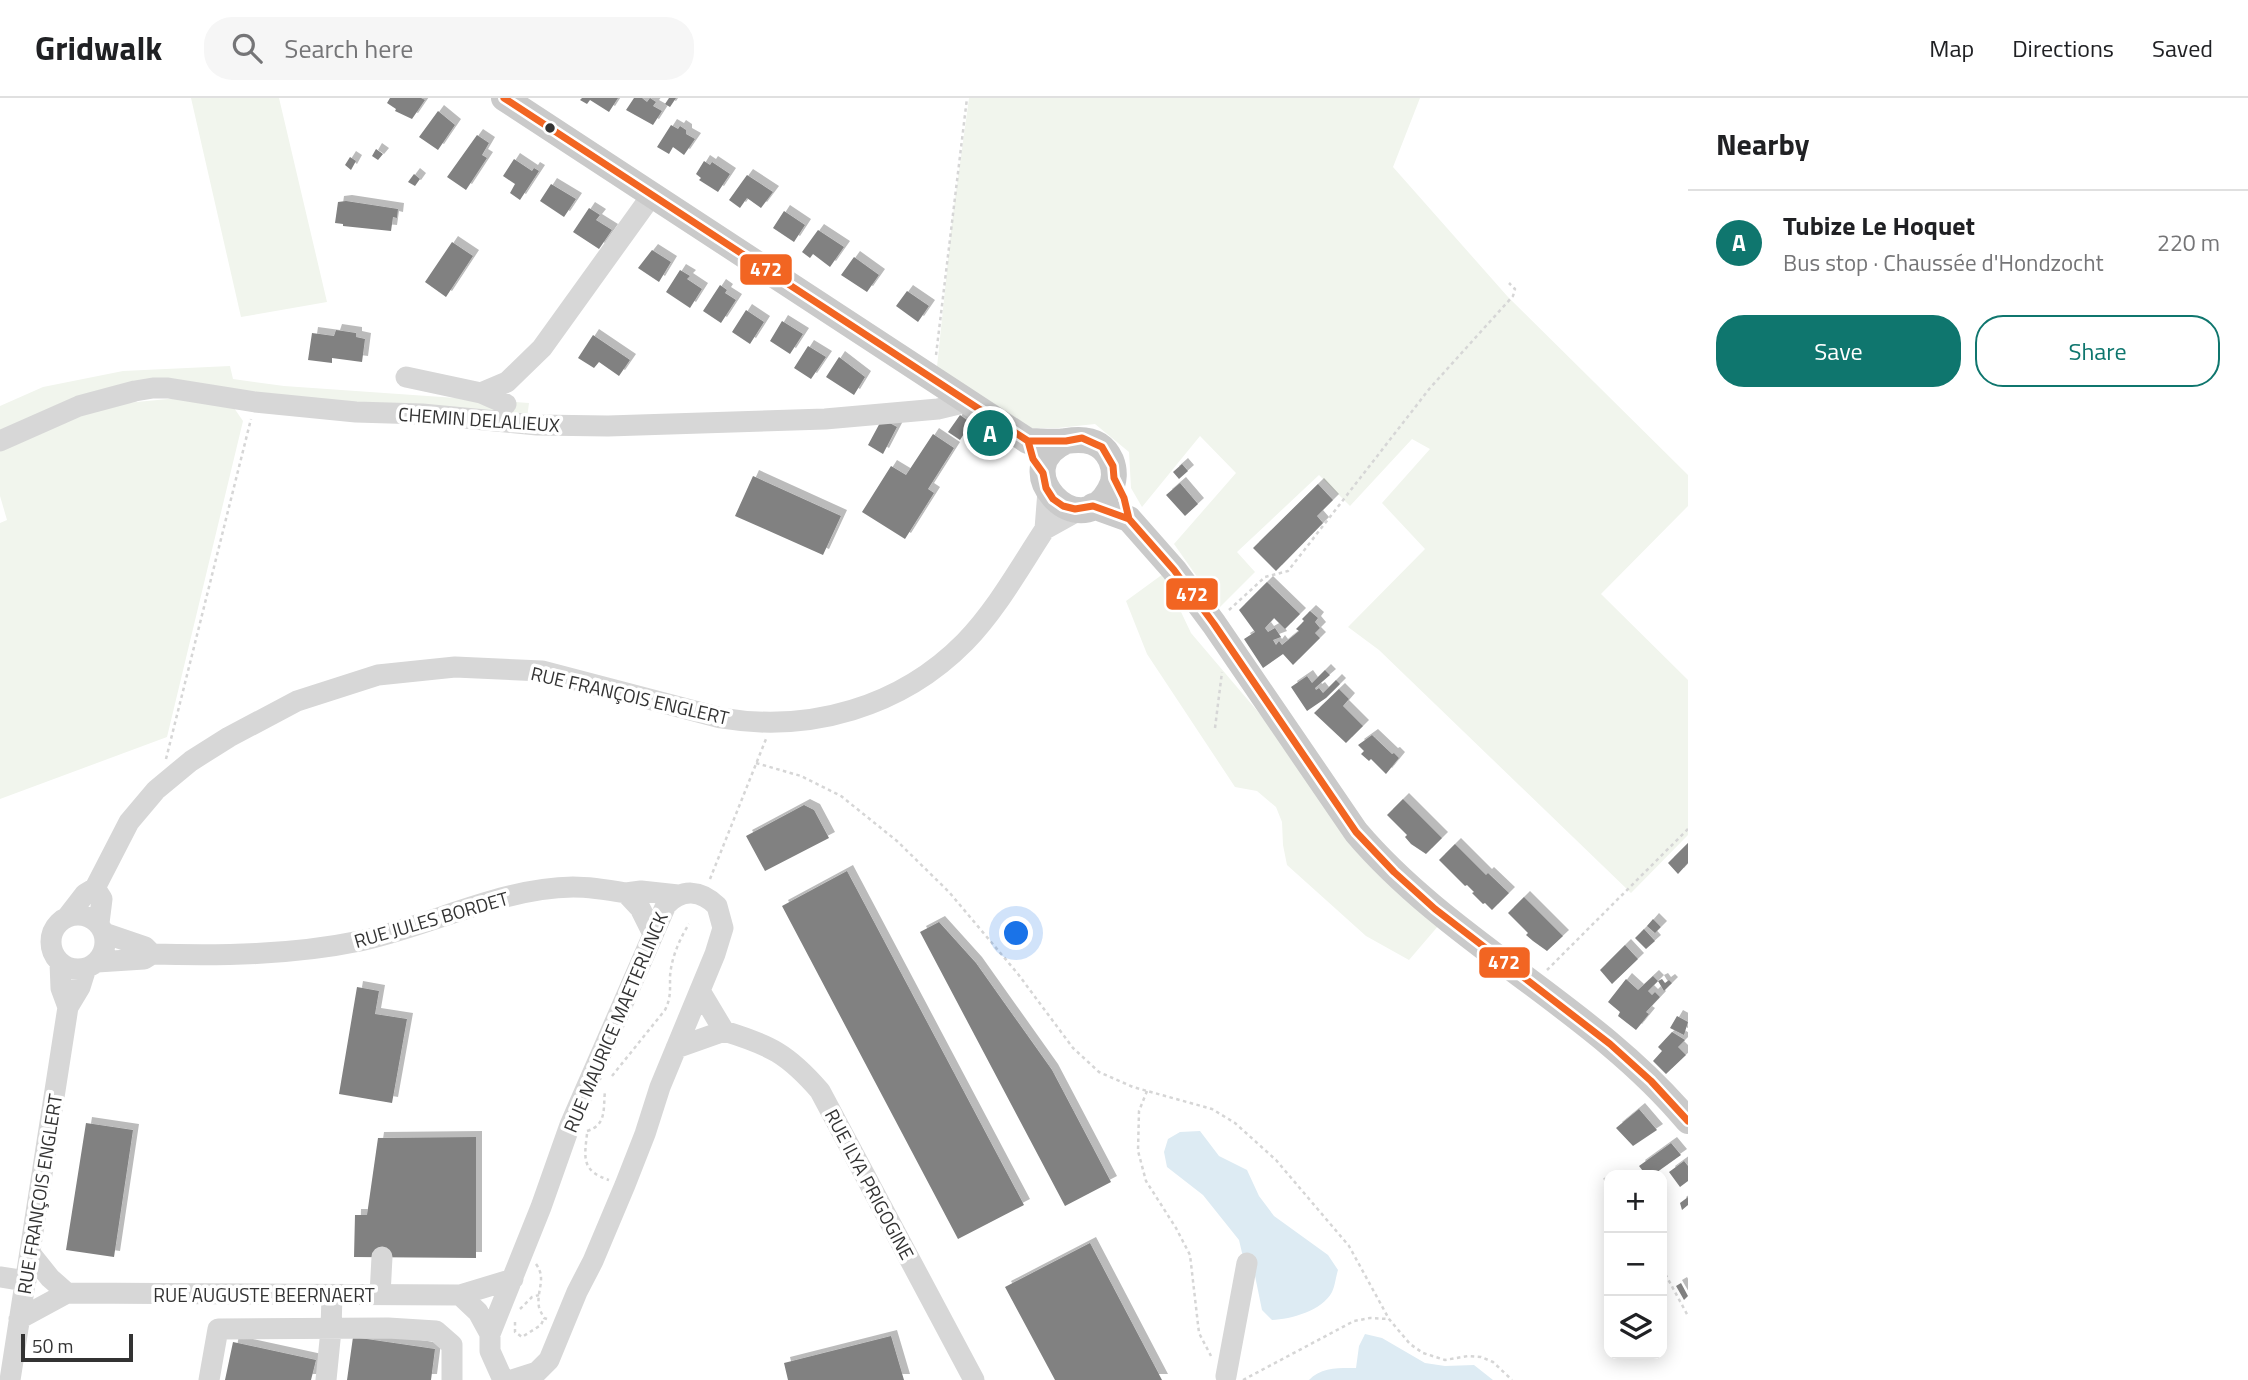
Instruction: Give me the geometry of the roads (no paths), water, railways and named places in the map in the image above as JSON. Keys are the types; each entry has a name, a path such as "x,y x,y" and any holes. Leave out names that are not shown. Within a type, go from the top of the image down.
{"main road":[{"path":"504,98 1028,441 1082,439 1102,447 1109,456 1129,519 1174,570 1222,635 1356,832 1412,891 1616,1051 1666,1094 1688,1121"},
{"path":"1028,441 1033,459 1053,499 1063,506 1087,508 1129,519"},
{"path":"1045,482 1044,464 1049,453 1066,441"},
{"path":"1087,508 1105,498 1114,478"}],"street":[{"path":"481,393 507,382 542,348 652,195"},
{"path":"406,377 481,393 506,404"},
{"name":"CHEMIN DELALIEUX","path":"0,441 79,407 135,391 168,388 255,402 529,425 608,426 825,419 938,409 967,402"},
{"path":"1045,482 1045,529 1087,508"},
{"name":"RUE FRANÇOIS ENGLERT","path":"68,916 85,894 95,888 129,822 164,784 191,761 229,737 297,701 378,675 455,667 542,671 721,718 750,723 818,719 864,707 899,691 939,666 983,621 1045,529"},
{"name":"RUE JULES BORDET","path":"91,965 144,959 152,954 255,953 309,949 391,933 527,892 572,887 678,895"},
{"path":"68,1007 91,965 105,949 102,899 95,888"},
{"path":"626,892 640,908 653,933"},
{"name":"RUE MAURICE MAETERLINCK","path":"490,1334 541,1207 578,1128 653,933 666,905 678,895 694,892 718,906 723,928 700,991"},
{"path":"91,965 72,969 60,962 52,951 50,937 57,924 68,916 84,915 102,928 145,947 152,954"},
{"path":"60,962 61,988 68,1007"},
{"path":"676,1048 724,1031 700,991"},
{"path":"512,1380 537,1372 549,1360 554,1321 625,1185 700,991"},
{"name":"RUE FRANÇOIS ENGLERT","path":"10,1380 68,1007"},
{"name":"RUE ILYA PRIGOGINE","path":"724,1031 778,1051 802,1070 820,1091 974,1380"},
{"path":"19,1319 67,1293 50,1278 30,1253"},
{"path":"380,1295 382,1257"},
{"path":"1234,1378 1247,1263"},
{"path":"0,1277 26,1281"},
{"name":"RUE AUGUSTE BEERNAERT","path":"67,1293 460,1295 513,1279"},
{"path":"326,1380 332,1295"},
{"path":"460,1295 478,1312 490,1334 490,1351 503,1380"},
{"path":"209,1380 218,1329 387,1328 436,1331 452,1345 452,1380"}],"place":[{"name":"Tubize Le Hoquet","path":"990,433"}]}
